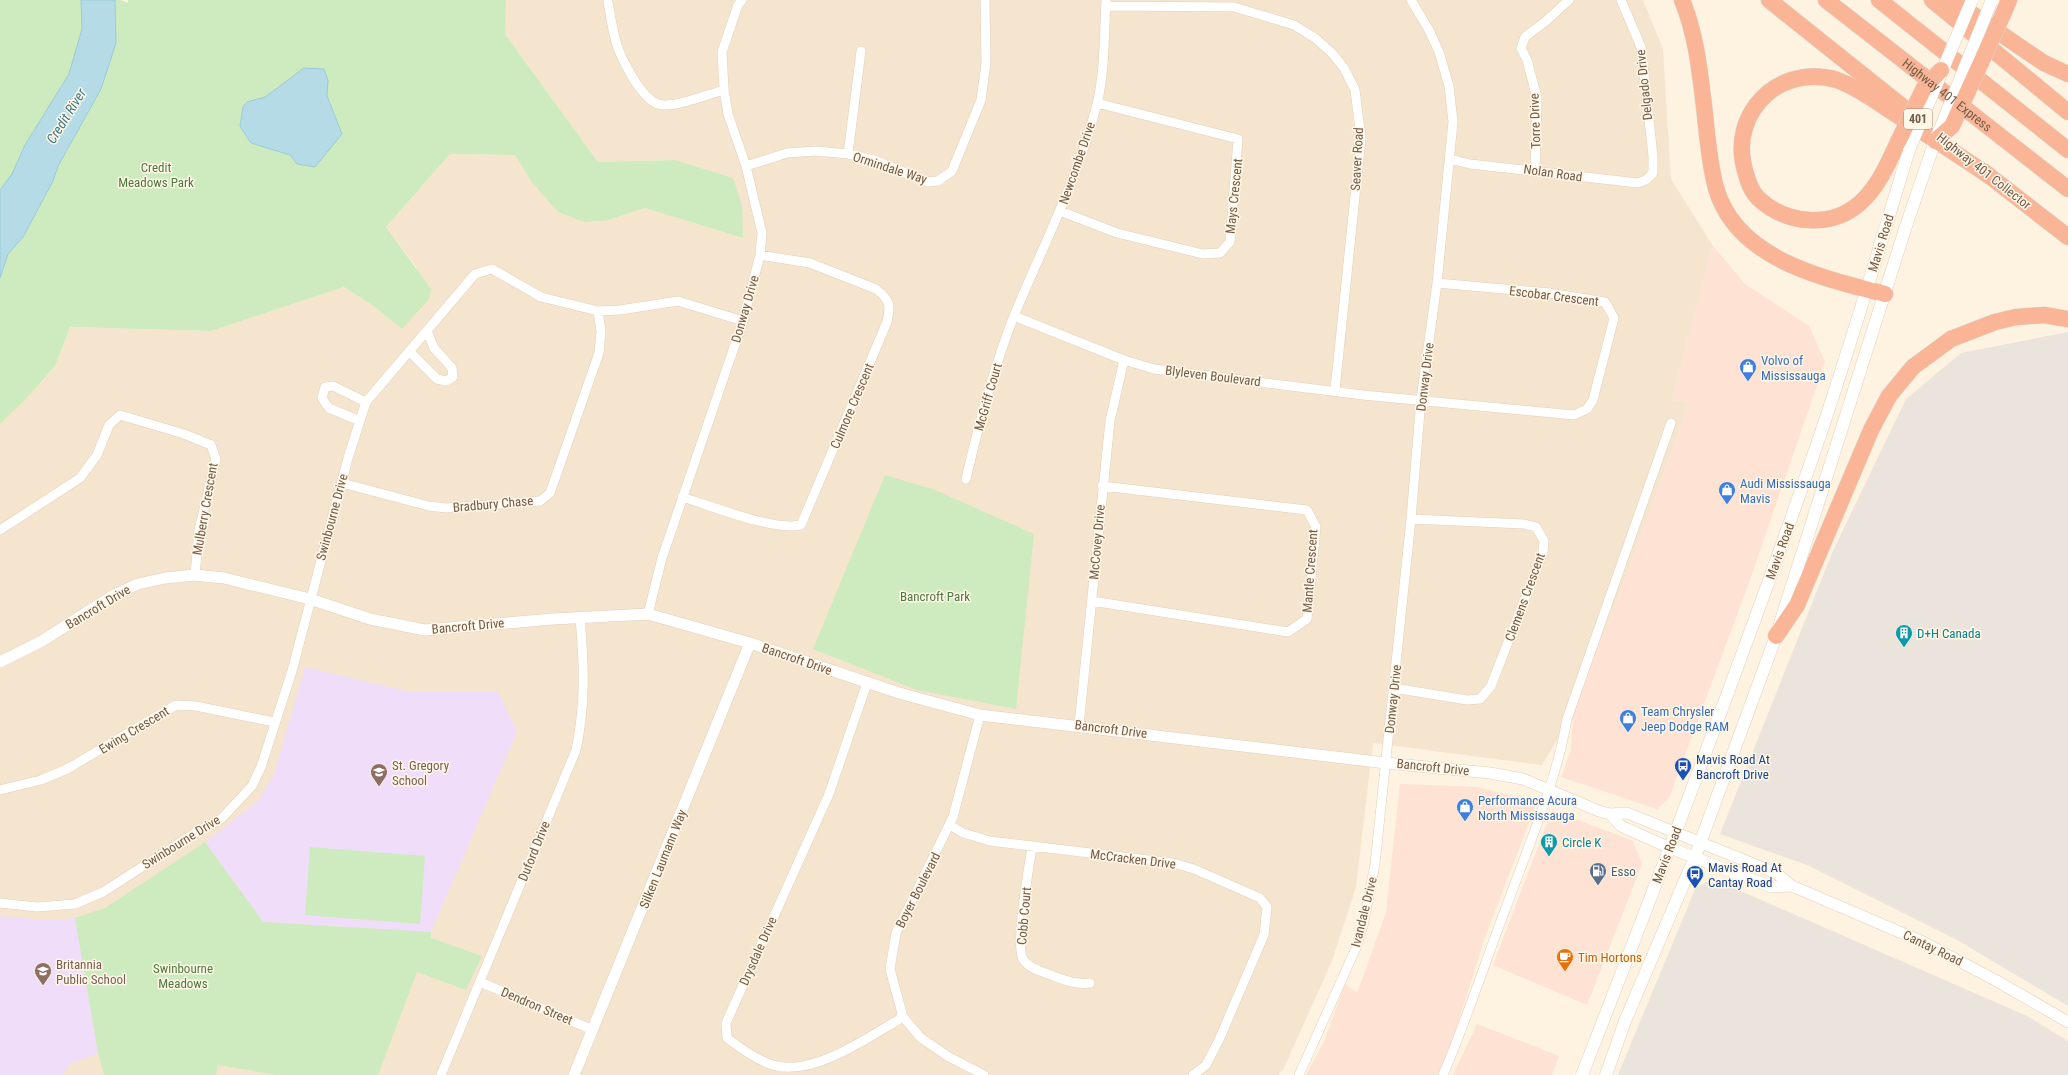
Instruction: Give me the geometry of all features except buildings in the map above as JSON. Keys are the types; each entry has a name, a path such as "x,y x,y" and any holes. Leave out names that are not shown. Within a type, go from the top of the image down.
{"highway":[{"path":"1682,0 1697,49 1710,159 1716,188 1724,209 1738,229 1766,252 1794,266 1884,294"},
{"name":"Highway 401 Collector","path":"1769,0 1991,177 2068,236"},
{"name":"Highway 401 Express","path":"1826,0 2068,189"},
{"path":"1879,0 2068,150"},
{"path":"1932,0 2068,112"},
{"path":"1952,0 2032,55 2068,74"},
{"path":"1935,140 1952,126 2007,6"},
{"path":"1941,70 1924,88 1904,146 1872,190 1860,204 1848,212 1831,218 1813,221 1796,219 1776,211 1757,197 1748,183 1742,162 1741,138 1747,118 1759,100 1774,88 1791,80 1806,76 1824,77 1856,88 1991,177"},
{"path":"1776,636 1797,605 1871,430 1889,396 1913,367 1951,339 1995,322 2016,317 2044,315 2068,319"}],"main road":[{"path":"1941,70 1972,0"},
{"name":"Mavis Road","path":"1606,1075 1625,1021 1695,857 1776,636 1884,294 1935,140 1991,1"},
{"name":"Mavis Road","path":"1582,1075 1676,833 1812,461 1866,289 1904,146"}],"street":[{"name":"Donway Drive","path":"648,614 662,558 743,321 760,255 762,233 746,166 728,114 724,90 722,52 738,5 742,0"},
{"name":"Ormindale Way","path":"746,166 787,153 816,151 848,154 874,160 927,182 938,181 952,172 981,100 986,63 985,0"},
{"name":"Donway Drive","path":"1386,763 1411,519 1421,399 1437,283 1453,122 1449,86 1429,30 1411,0"},
{"name":"Torre Drive","path":"1535,170 1537,98 1527,60 1521,48 1525,36 1546,21 1569,0"},
{"name":"Delgado Drive","path":"1620,0 1641,48 1653,156 1653,173"},
{"path":"608,2 615,40 626,67 644,93 658,104 675,104 724,90"},
{"name":"Newcombe Drive","path":"1014,316 1071,183 1097,103 1106,3"},
{"name":"Seaver Road","path":"1106,3 1234,7 1294,25 1315,38 1332,53 1344,68 1355,90 1361,138 1335,390"},
{"path":"848,154 862,51"},
{"name":"Mays Crescent","path":"1060,211 1117,233 1203,254 1220,252 1230,242 1238,140 1097,103"},
{"name":"Nolan Road","path":"1450,159 1470,164 1535,170 1638,183 1646,180 1653,173"},
{"name":"Culmore Crescent","path":"682,497 775,526 792,527 801,525 887,322 890,307 884,295 876,289 810,263 760,255"},
{"name":"Swinbourne Drive","path":"0,903 37,907 75,904 103,892 198,831 221,819 252,786 261,767 274,722 292,671 310,599 366,402 410,352 474,274 492,269 541,297 598,311 620,310 678,300 743,321"},
{"name":"Escobar Crescent","path":"1421,399 1574,415 1587,409 1593,400 1614,318 1606,302 1550,293 1437,283"},
{"name":"Bradbury Chase","path":"342,483 429,506 446,508 540,501 550,493 600,353 601,331 598,311"},
{"name":"Blyleven Boulevard","path":"1014,316 1124,360 1154,369 1335,390 1362,395 1421,399"},
{"name":"McGriff Court","path":"966,479 980,417 1014,316"},
{"path":"410,352 437,380 446,381 453,377 452,368 434,348 427,331"},
{"name":"McCovey Drive","path":"1078,725 1110,421 1124,360"},
{"path":"360,421 329,408 322,398 325,387 333,386 366,402"},
{"name":"Mulberry Crescent","path":"0,530 80,478 97,455 109,425 120,415 184,434 211,446 216,459 199,530 195,575"},
{"path":"1443,1075 1464,1028 1499,925 1550,790 1562,750 1567,719 1671,422"},
{"name":"Mantle Crescent","path":"1092,601 1288,632 1307,619 1316,526 1308,510 1102,486"},
{"name":"Clemens Crescent","path":"1394,688 1467,700 1480,699 1491,686 1543,552 1544,541 1536,527 1411,519"},
{"name":"Bancroft Drive","path":"0,662 42,641 114,595 138,584 165,578 195,575 224,578 310,599 370,619 425,630 580,617 648,614 750,642 867,683 980,715 1078,725 1386,763 1490,773 1523,779 1610,814 1627,813 1700,842"},
{"name":"Duford Drive","path":"442,1075 576,750 582,722 584,690 580,617"},
{"name":"Silken Laumann Way","path":"574,1075 750,642"},
{"name":"Drysdale Drive","path":"867,683 829,794 726,1023 727,1038 741,1050 777,1066 802,1066 826,1060 903,1017"},
{"name":"Ewing Crescent","path":"0,790 41,780 67,769 176,705 196,706 274,722"},
{"name":"Boyer Boulevard","path":"980,715 950,825 896,933 890,969 903,1017 921,1038 983,1075"},
{"name":"Ivandale Drive","path":"1299,1075 1356,948 1363,926 1375,864 1386,763"},
{"name":"Bancroft Drive","path":"1610,814 1621,826 1670,848 1695,857"},
{"name":"McCracken Drive","path":"950,825 963,833 990,841 1173,863 1194,869 1260,898 1267,907 1264,935 1219,1040 1206,1065 1193,1075"},
{"name":"Cantay Road","path":"1700,842 1776,873 1792,886 1923,942 1995,980 2068,1022"},
{"name":"Cobb Court","path":"1032,847 1020,938 1022,959 1029,966 1060,979 1079,984 1090,983"},
{"name":"Cantay Road","path":"1695,857 1772,888 1792,886"},
{"name":"Dendron Street","path":"480,982 593,1030"}],"shaded area":[{"path":"497,0 1643,0 1663,49 1671,179 1713,246 1672,400 1689,403 1640,539 1573,714 1542,765 1373,743 1356,887 1332,961 1283,1070 1278,1075 0,1075 0,424 25,400 55,366 70,327 211,331 344,287 375,307 402,328 417,268 386,227 450,154 515,155 531,181 608,220 645,208 743,238 675,160 598,162 505,34"},
{"path":"1713,246 1745,284 1809,326 1825,362 1750,580 1669,798 1657,809 1561,777 1571,750 1573,714 1640,539 1689,403 1672,400"},
{"path":"2068,332 2068,1006 1959,941 1807,865 1720,834 1832,553 1906,399 1961,353"},
{"name":"St. Gregory School","path":"305,667 407,691 498,691 517,732 431,932 263,922 205,842 258,801 274,774"},
{"path":"1400,784 1477,787 1537,802 1484,940 1455,1033 1439,1075 1306,1075 1324,1042 1345,984 1357,993 1386,913"},
{"path":"1552,810 1633,841 1642,864 1587,1005 1493,965"},
{"path":"1713,879 2027,1016 2068,1041 2068,1075 1618,1075 1696,887"},
{"name":"Britannia Public School","path":"0,916 49,920 75,918 98,1053 70,1064 63,1075 0,1075"},
{"path":"1477,1024 1559,1056 1552,1075 1453,1075"}],"green space":[{"name":"Credit Meadows Park","path":"0,0 121,0 128,3 128,0 506,0 505,34 598,162 675,160 733,178 742,205 743,238 645,208 608,220 584,222 558,212 531,181 515,155 450,154 386,227 431,289 429,299 402,329 375,307 344,287 211,331 70,327 55,366 25,400 0,424"},
{"name":"Bancroft Park","path":"885,475 935,490 1034,534 1016,709 917,690 813,649"},
{"name":"Swinbourne Meadows","path":"205,842 263,922 431,932 431,938 482,956 466,990 417,972 378,1075 276,1075 218,1065 216,1075 104,1075 98,1053 75,918 105,908"},
{"path":"310,847 425,856 420,924 305,915"}],"water":[{"name":"Credit River","path":"81,0 115,0 116,43 101,89 58,166 53,181 23,237 8,254 0,278 0,190 12,174 25,145 69,74 82,29"},
{"path":"304,68 324,69 328,80 327,96 342,134 315,167 297,164 290,155 251,143 240,126 243,107 247,102 265,97"}],"place":[{"name":"Volvo of Mississauga","path":"1748,382"},
{"name":"Audi Mississauga Mavis","path":"1727,505"},
{"name":"D+H Canada","path":"1904,648"},
{"name":"Team Chrysler Jeep Dodge RAM","path":"1628,733"},
{"name":"Mavis Road At Bancroft Drive","path":"1683,781"},
{"name":"St. Gregory School","path":"379,787"},
{"name":"Performance Acura North Mississauga","path":"1465,822"},
{"name":"Circle K","path":"1549,857"},
{"name":"Esso","path":"1598,886"},
{"name":"Mavis Road At Cantay Road","path":"1695,889"},
{"name":"Tim Hortons","path":"1565,972"},
{"name":"Britannia Public School","path":"43,986"}]}
